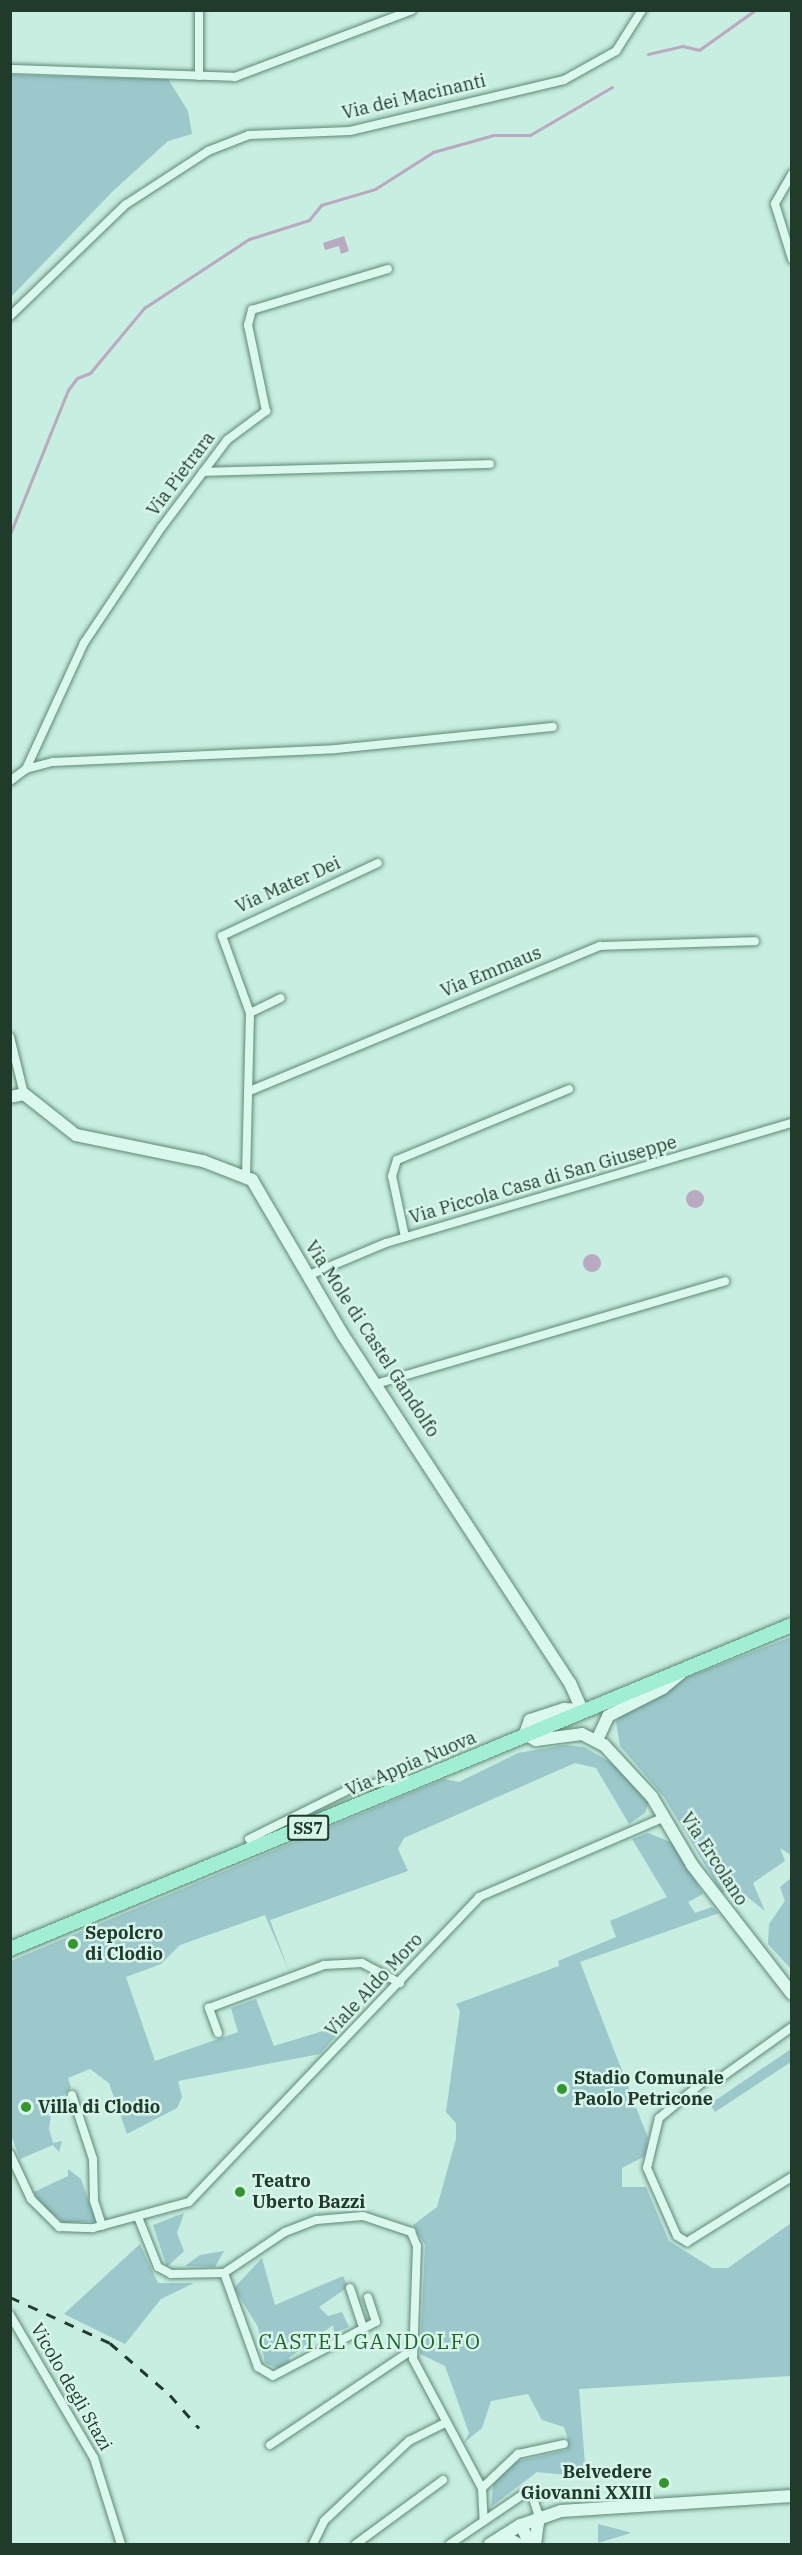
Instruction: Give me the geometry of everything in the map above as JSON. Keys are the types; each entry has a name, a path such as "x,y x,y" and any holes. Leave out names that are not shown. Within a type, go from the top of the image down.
{"main road":[{"name":"Via Appia Nuova","path":"10,1949 408,1785 689,1665 792,1625"}],"street":[{"path":"199,10 199,76"},
{"path":"10,69 199,76 255,72 412,10"},
{"name":"Via dei Macinanti","path":"10,316 125,205 208,151 257,134 350,131 564,80 611,54 642,10"},
{"path":"792,174 774,204 792,259"},
{"name":"Via Pietrara","path":"10,781 26,769 89,635 229,438 267,410 248,327 252,310 388,269"},
{"path":"203,472 490,464"},
{"path":"26,769 53,762 335,749 553,727"},
{"name":"Via Mater Dei","path":"246,1176 252,1090 250,1013 222,940 225,932 378,863"},
{"name":"Via Emmaus","path":"252,1090 600,946 755,942"},
{"path":"250,1013 281,998"},
{"path":"10,1037 24,1094 76,1135 203,1161 246,1176"},
{"path":"405,1238 392,1176 397,1160 569,1089"},
{"path":"10,1097 24,1094"},
{"name":"Via Piccola Casa di San Giuseppe","path":"308,1276 405,1238 792,1123"},
{"name":"Via Mole di Castel Gandolfo","path":"246,1176 376,1384 570,1683 582,1710"},
{"path":"376,1384 725,1281"},
{"path":"525,1734 533,1740 574,1733 601,1742 608,1716 663,1688 689,1665"},
{"name":"Via Ercolano","path":"601,1742 665,1817 692,1865 792,1994"},
{"path":"249,1839 350,1789 387,1781 408,1785"},
{"name":"Viale Aldo Moro","path":"10,2154 26,2192 47,2220 75,2229 102,2226 177,2208 201,2193 488,1891 665,1817"},
{"path":"218,2033 208,2008 324,1965 362,1963 400,1983"},
{"path":"792,2027 719,2079 709,2077 659,2118 647,2168 681,2240 694,2242 792,2177"},
{"path":"72,2095 93,2159 94,2201 102,2226"},
{"path":"138,2217 163,2272 224,2273 285,2232 317,2220 363,2216 403,2227 414,2235 412,2350 445,2423 482,2488 484,2520"},
{"path":"224,2273 227,2292 265,2373 285,2374 363,2327 376,2322 368,2297"},
{"path":"350,2288 363,2327"},
{"name":"Vicolo degli Stazi","path":"10,2315 94,2458 121,2544"},
{"path":"270,2445 412,2350"},
{"path":"312,2544 324,2521 409,2441 445,2423"},
{"path":"482,2488 518,2454 564,2444"},
{"path":"356,2544 443,2480"},
{"path":"450,2544 525,2493 532,2495 539,2516 535,2544"},
{"path":"490,2544 539,2516 572,2509 792,2496"},
{"path":"521,2525 530,2544"},
{"path":"503,2536 518,2544"}],"shaded area":[{"path":"11,75 168,79 188,111 192,134 168,141 112,192 11,297"},
{"path":"344,236 349,251 341,254 339,246 325,250 323,243"},
{"path":"695,1190 701,1193 704,1199 701,1205 695,1208 689,1205 686,1199 689,1193"},
{"path":"592,1254 598,1257 601,1263 598,1269 592,1272 586,1269 583,1263 586,1257"},
{"path":"791,1637 791,1855 780,1848 785,1861 753,1883 765,1911 735,1887 722,1893 664,1797 620,1746 616,1722 621,1713 688,1677"},
{"path":"565,1745 584,1747 610,1762 650,1798 645,1813 629,1824 596,1768 575,1763 404,1838 398,1849 408,1871 270,1920 289,1971 265,1915 180,1945 161,1964 126,1977 155,2061 238,2032 231,2008 256,1999 274,2046 339,2026 342,2029 320,2054 178,2081 182,2097 177,2108 127,2134 109,2083 90,2069 68,2078 71,2088 52,2107 49,2129 53,2143 62,2141 59,2152 53,2145 20,2159 11,2135 11,1961 444,1779 459,1782 518,1753"},
{"path":"648,1833 673,1843 703,1894 688,1902 695,1913 712,1907 719,1913 580,1962 648,2138 645,2156 622,2168 622,2187 646,2187 669,2241 712,2268 728,2268 791,2223 791,2376 579,2389 586,2477 537,2472 491,2507 493,2484 514,2462 566,2450 567,2436 564,2427 542,2420 528,2394 491,2401 482,2428 464,2443 469,2433 445,2366 420,2354 425,2245 413,2225 437,2207 456,2139 456,2123 446,2112 460,2011 456,2004 559,1966 558,1961 616,1937 610,1921 667,1897 632,1839"},
{"path":"791,1878 791,1969 768,1944 769,1924 785,1901 780,1887"},
{"path":"791,2049 791,2062 715,2112 710,2104"},
{"path":"68,2169 81,2179 96,2221 64,2223 39,2203 34,2192 68,2176"},
{"path":"184,2213 177,2233 184,2251 167,2267 153,2225"},
{"path":"140,2244 158,2283 194,2283 161,2299 125,2344 64,2314"},
{"path":"224,2251 215,2267 185,2266 200,2255"},
{"path":"262,2258 275,2305 343,2276 348,2287 319,2307 328,2316 342,2312 349,2327 334,2333 333,2325 289,2358 291,2366 279,2369 265,2363 258,2327 234,2288"},
{"path":"598,2524 629,2532 631,2533 598,2543"}],"waterway":[{"path":"648,54 682,46 699,50 755,10"},
{"path":"10,534 68,390 77,378 90,373 144,308 249,239 309,220 321,205 375,189 433,152 494,135 530,135 612,87"}],"railway":[{"path":"10,2297 110,2343 170,2395 199,2428"}],"place":[{"name":"Sepolcro di Clodio","path":"73,1944"},
{"name":"Stadio Comunale Paolo Petricone","path":"562,2089"},
{"name":"Villa di Clodio","path":"26,2107"},
{"name":"Teatro Uberto Bazzi","path":"240,2192"},
{"name":"Belvedere Giovanni XXIII","path":"664,2483"}],"district":[{"name":"CASTEL GANDOLFO","path":"370,2341"}]}
